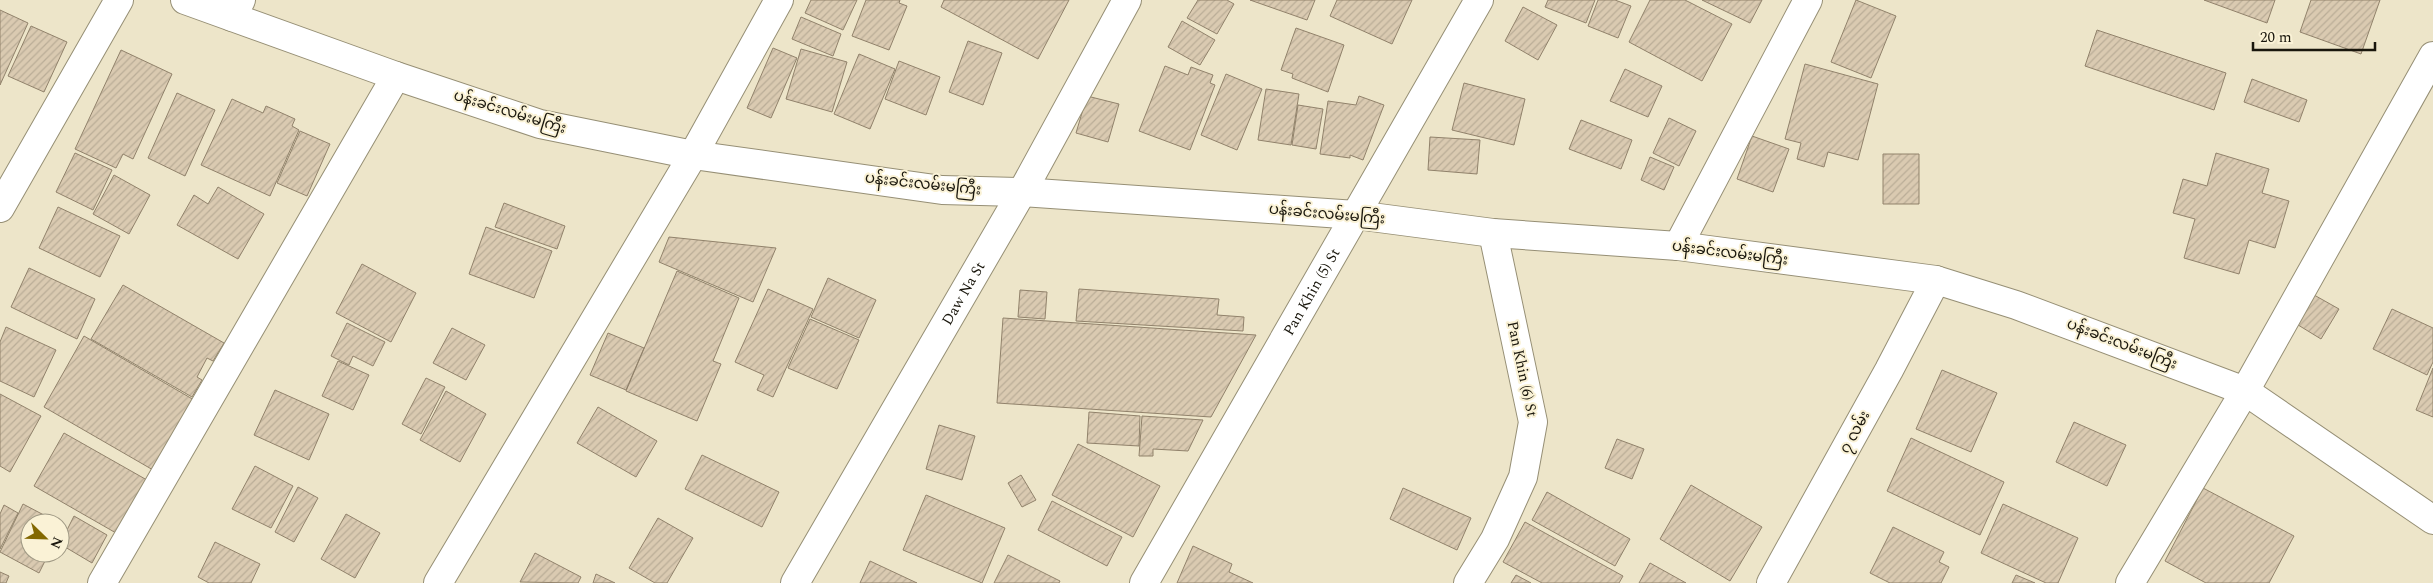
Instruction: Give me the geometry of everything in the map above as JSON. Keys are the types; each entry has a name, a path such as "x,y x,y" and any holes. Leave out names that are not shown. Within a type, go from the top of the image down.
{"street":[{"path":"0,208 119,0"},
{"name":"ပန်းခင်းလမ်းမကြီး","path":"185,0 236,9 396,76 540,124 693,155 942,190 1022,192 1356,215 1493,233 1678,246 1936,280 2016,304 2245,391 2433,520"},
{"path":"438,583 693,155 779,0"},
{"name":"Daw Na St","path":"795,583 1022,192 1127,0"},
{"name":"Pan Khin (5) St","path":"1144,583 1479,0"},
{"path":"1678,246 1808,0"},
{"path":"2130,583 2245,391 2433,56"},
{"path":"102,583 396,76"},
{"name":"Pan Khin (6) St","path":"1468,583 1495,539 1523,477 1534,422 1493,233"},
{"name":"၇ လမ်း","path":"1771,583 1889,370 1936,280"}],"building":[{"path":"811,0 857,0 843,30 805,13"},
{"path":"866,0 900,0 899,3 907,6 889,50 852,36"},
{"path":"944,0 1069,0 1038,59 941,7"},
{"path":"1198,0 1227,0 1234,4 1217,34 1187,18"},
{"path":"1250,0 1315,0 1307,20"},
{"path":"1337,0 1412,0 1392,44 1330,16"},
{"path":"1548,0 1595,0 1586,23 1545,7"},
{"path":"1598,0 1615,0 1631,6 1618,38 1588,26"},
{"path":"1650,0 1685,0 1732,24 1702,81 1629,42"},
{"path":"1702,0 1762,0 1750,23"},
{"path":"1856,0 1896,16 1871,78 1831,62"},
{"path":"2204,0 2275,0 2267,23"},
{"path":"2311,0 2380,0 2361,54 2300,32"},
{"path":"1523,7 1557,25 1538,60 1505,41"},
{"path":"0,10 28,23 0,85"},
{"path":"801,17 841,34 833,56 792,39"},
{"path":"1182,21 1215,40 1200,65 1168,47"},
{"path":"31,26 67,42 44,92 8,76"},
{"path":"1296,28 1344,45 1328,92 1292,78 1293,74 1281,70"},
{"path":"2097,30 2226,73 2214,110 2085,66"},
{"path":"968,41 1002,53 983,105 949,92"},
{"path":"773,48 797,58 771,118 747,108"},
{"path":"801,49 847,62 832,112 786,99"},
{"path":"121,50 172,74 133,159 123,154 116,168 75,149"},
{"path":"859,54 895,69 870,129 834,114"},
{"path":"899,61 940,77 926,115 885,99"},
{"path":"1805,64 1878,84 1858,160 1828,152 1824,167 1797,159 1801,143 1785,139"},
{"path":"1165,66 1188,75 1191,67 1213,75 1210,83 1215,85 1190,150 1139,131"},
{"path":"1625,69 1662,86 1648,117 1610,101"},
{"path":"1226,74 1262,89 1237,150 1201,135"},
{"path":"2252,79 2307,100 2299,122 2244,102"},
{"path":"1464,83 1525,99 1514,145 1452,130"},
{"path":"1266,89 1299,94 1291,145 1258,140"},
{"path":"177,93 215,110 185,176 148,158"},
{"path":"1087,96 1119,104 1108,142 1076,133"},
{"path":"1359,96 1384,105 1363,160 1350,155 1350,158 1320,154 1328,101 1356,105"},
{"path":"232,99 263,113 266,106 295,119 292,126 299,130 270,196 201,165"},
{"path":"1298,105 1323,109 1316,149 1292,145"},
{"path":"1669,118 1696,131 1679,166 1653,153"},
{"path":"1581,120 1632,140 1621,169 1569,149"},
{"path":"300,131 330,144 307,196 277,183"},
{"path":"1752,136 1789,149 1773,192 1737,179"},
{"path":"1430,137 1480,140 1477,174 1428,170"},
{"path":"75,153 112,170 93,210 56,192"},
{"path":"2216,153 2269,169 2262,193 2289,201 2275,248 2249,240 2239,274 2184,258 2195,219 2173,213 2183,179 2207,186"},
{"path":"1883,154 1919,154 1919,204 1883,204"},
{"path":"1650,157 1674,167 1664,190 1641,180"},
{"path":"114,175 150,195 129,234 93,214"},
{"path":"218,187 264,214 238,259 177,225 194,195 208,204"},
{"path":"504,203 565,226 557,249 495,227"},
{"path":"58,207 120,236 100,277 39,248"},
{"path":"486,227 552,251 534,298 469,274"},
{"path":"669,237 776,248 753,302 659,262"},
{"path":"362,264 416,293 391,342 336,313"},
{"path":"29,268 95,299 77,339 11,307"},
{"path":"677,271 739,298 713,361 721,364 697,421 626,391"},
{"path":"828,278 876,300 859,338 811,317"},
{"path":"123,285 224,343 213,361 207,358 197,377 202,380 192,397 91,339"},
{"path":"768,289 813,309 773,397 757,390 764,375 735,362"},
{"path":"1079,289 1219,299 1217,315 1244,317 1243,331 1076,321"},
{"path":"1020,290 1047,292 1045,319 1018,317"},
{"path":"2307,291 2339,309 2321,339 2290,320"},
{"path":"2392,309 2433,328 2433,362 2427,375 2373,349"},
{"path":"1003,318 1256,335 1211,417 997,403"},
{"path":"810,319 859,340 837,389 788,368"},
{"path":"347,323 385,342 373,366 353,356 349,365 331,356"},
{"path":"6,327 56,350 34,397 0,381 0,342"},
{"path":"452,328 485,345 466,380 433,363"},
{"path":"608,333 644,348 626,390 590,375"},
{"path":"84,336 201,404 160,474 44,407"},
{"path":"338,361 369,375 353,410 322,396"},
{"path":"2433,368 2433,417 2416,410"},
{"path":"1942,370 1997,393 1971,452 1916,429"},
{"path":"426,378 445,387 421,434 402,424"},
{"path":"275,390 329,414 309,460 254,435"},
{"path":"446,391 486,414 460,462 420,440"},
{"path":"0,394 41,416 10,472 0,466"},
{"path":"598,407 657,441 636,477 577,443"},
{"path":"1089,412 1140,416 1139,446 1087,443"},
{"path":"1142,416 1203,420 1188,451 1153,449 1153,456 1139,456"},
{"path":"2074,422 2126,445 2107,486 2056,462"},
{"path":"939,425 975,436 962,480 926,469"},
{"path":"64,433 154,484 123,537 34,486"},
{"path":"1911,438 2004,482 1980,535 1887,491"},
{"path":"1617,439 1644,449 1632,479 1605,468"},
{"path":"1078,444 1160,486 1133,537 1052,495"},
{"path":"702,455 779,492 762,527 685,489"},
{"path":"255,466 293,486 271,528 232,509"},
{"path":"1021,475 1036,500 1022,507 1008,483"},
{"path":"1691,485 1762,527 1730,581 1660,539"},
{"path":"298,487 318,498 294,542 275,532"},
{"path":"1403,488 1471,518 1457,550 1390,519"},
{"path":"2203,488 2294,536 2269,583 2206,583 2165,561"},
{"path":"1547,492 1630,539 1615,566 1532,520"},
{"path":"926,495 1005,528 982,583 903,550"},
{"path":"1052,501 1122,537 1107,566 1038,530"},
{"path":"23,504 40,513 20,513 20,563 0,552"},
{"path":"2003,504 2078,538 2058,583 2046,583 1981,553"},
{"path":"4,505 18,513 0,549 0,514"},
{"path":"346,514 380,533 355,578 321,559"},
{"path":"74,516 107,535 92,563 70,550 70,524"},
{"path":"658,518 693,538 667,583 655,583 629,568"},
{"path":"1525,522 1623,576 1619,583 1542,583 1503,562"},
{"path":"1893,527 1944,552 1939,562 1949,567 1941,583 1890,583 1870,573"},
{"path":"215,542 260,564 251,583 209,583 198,577"},
{"path":"1193,546 1232,564 1229,572 1253,583 1177,583"},
{"path":"535,553 581,577 578,583 520,582"},
{"path":"1008,555 1060,581 1059,583 994,583"},
{"path":"870,561 917,583 860,583"},
{"path":"20,563 44,563 39,573"},
{"path":"1650,563 1686,583 1639,583"},
{"path":"0,572 9,576 6,583 0,583"},
{"path":"596,574 615,583 593,583"},
{"path":"1516,575 1531,583 1511,583"},
{"path":"2016,575 2035,583 2012,583"}]}
